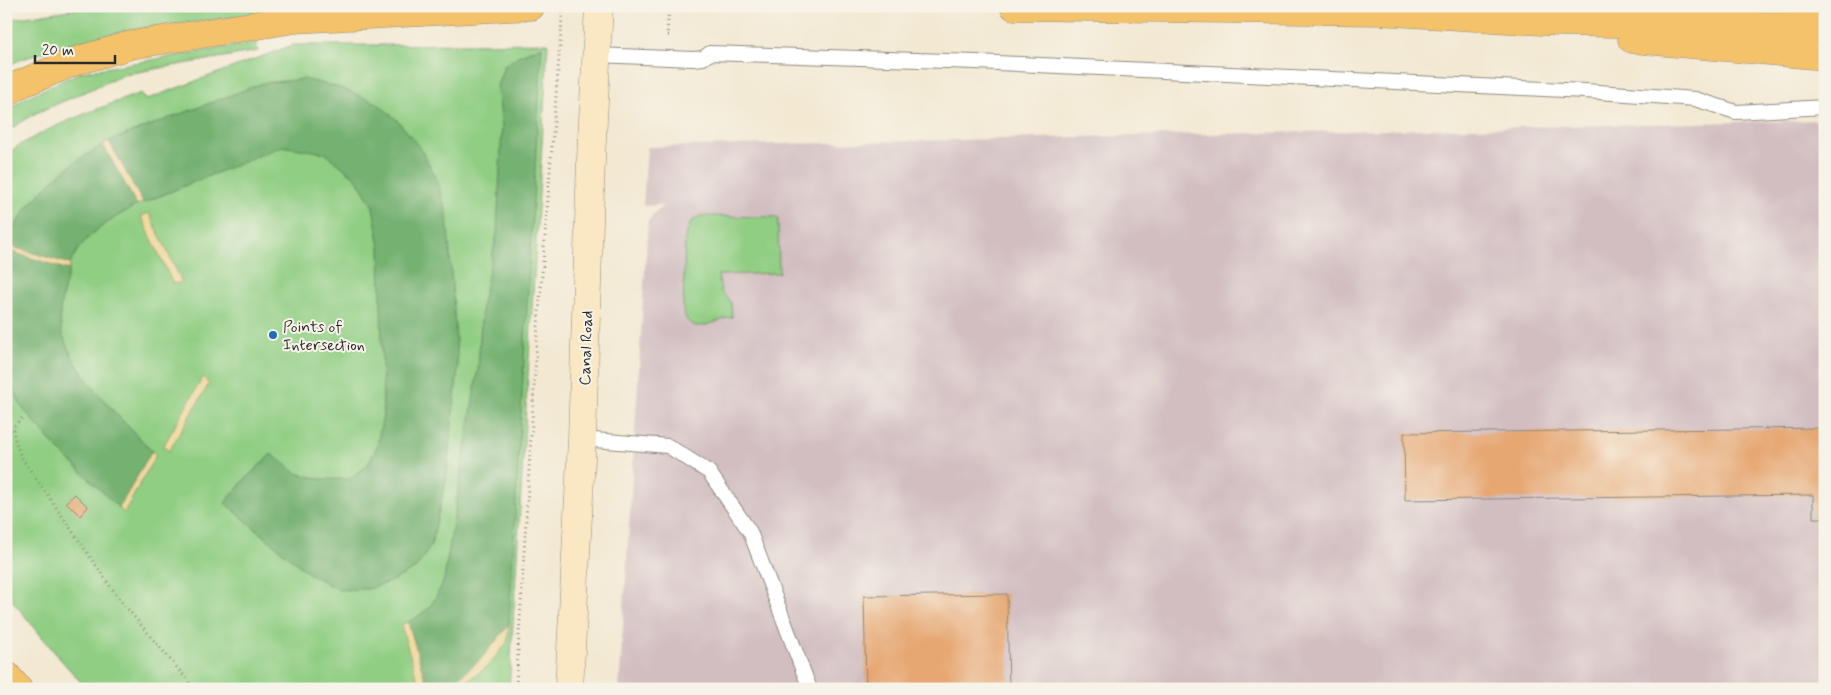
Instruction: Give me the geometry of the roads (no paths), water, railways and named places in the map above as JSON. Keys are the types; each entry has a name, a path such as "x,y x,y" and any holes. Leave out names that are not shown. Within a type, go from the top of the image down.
{"highway":[{"path":"6,93 18,85 76,61 131,46 295,19 531,6"},
{"path":"1014,6 1376,11 1558,22 1825,27"},
{"path":"1376,11 1576,34 1825,56"},
{"path":"6,676 17,689"}],"main road":[{"name":"Canal Road","path":"569,689 582,439 591,160 599,6"}],"lane":[{"path":"596,55 693,59 703,58 710,53 986,62 1585,91 1695,99 1736,112 1825,107"},
{"path":"582,439 668,446 709,472 750,532 810,689"}],"place":[{"name":"Points of Intersection","path":"273,335"}]}
